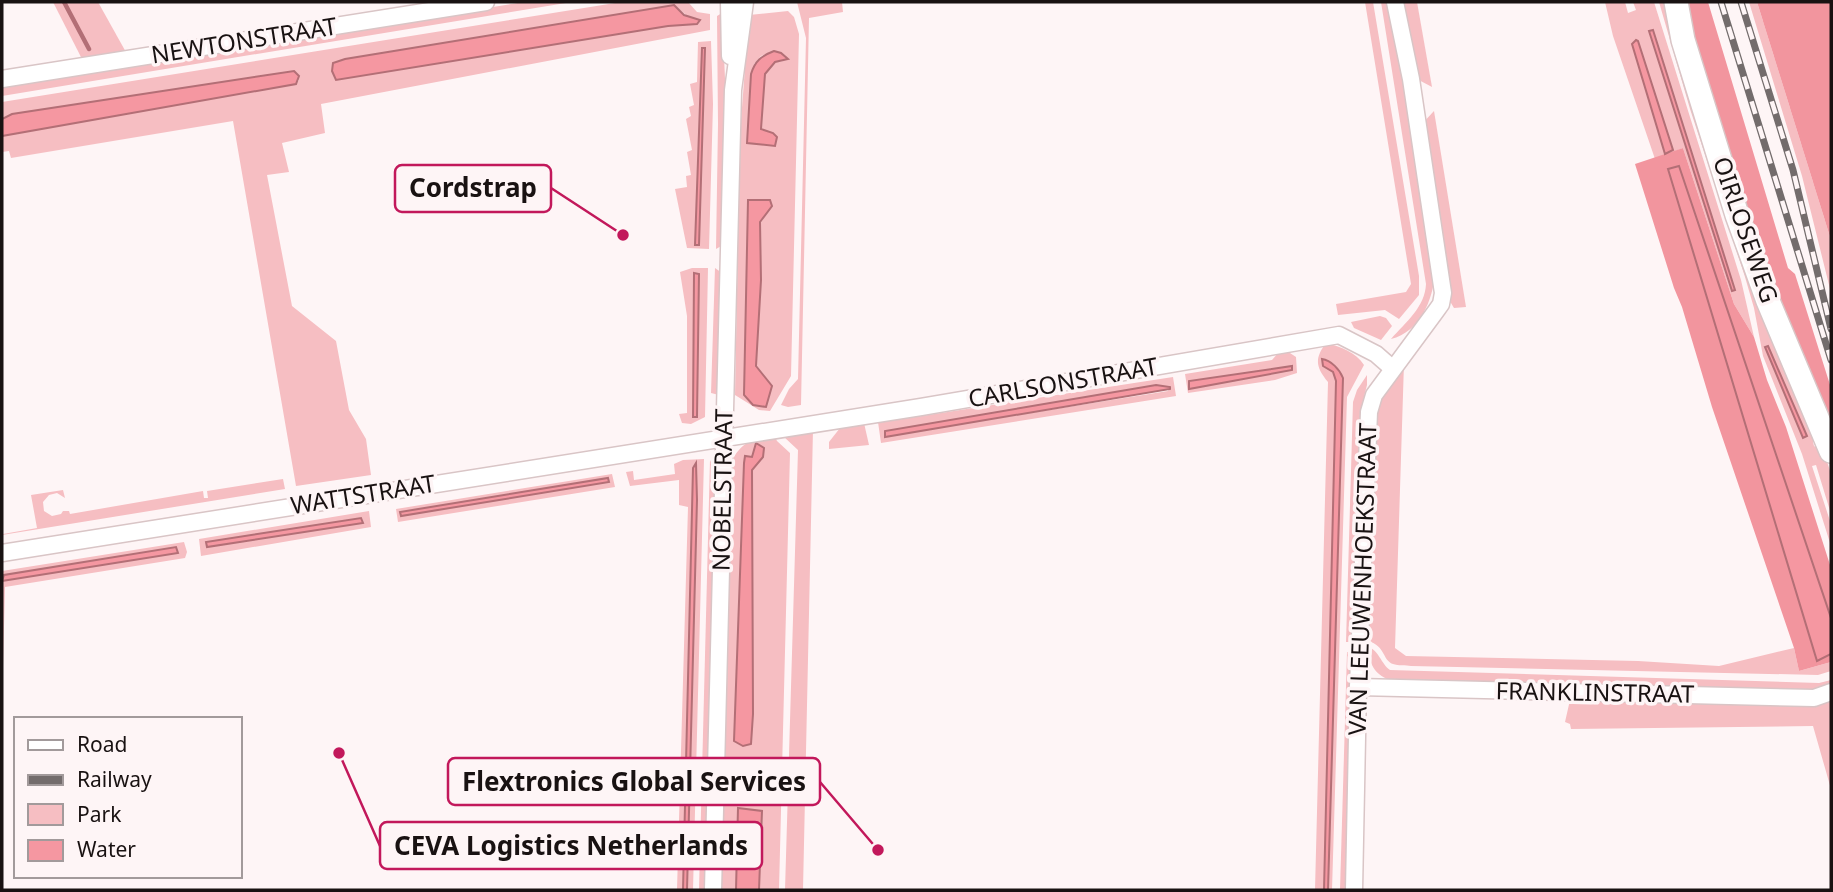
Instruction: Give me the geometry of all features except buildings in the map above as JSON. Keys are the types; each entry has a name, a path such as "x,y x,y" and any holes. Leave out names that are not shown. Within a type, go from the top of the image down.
{"street":[{"name":"NEWTONSTRAAT","path":"2,79 486,2"},
{"name":"NOBELSTRAAT","path":"729,2 729,51 733,90"},
{"name":"NOBELSTRAAT","path":"713,890 733,90 745,2"},
{"name":"VAN LEEUWENHOEKSTRAAT","path":"1354,890 1368,412 1374,395 1392,368 1441,304 1443,293 1411,79 1395,2"},
{"name":"OIRLOSEWEG","path":"1676,2 1683,40 1737,215 1768,302 1831,451"},
{"name":"CARLSONSTRAAT","path":"724,438 934,405 1339,335 1376,354 1392,368"},
{"name":"WATTSTRAAT","path":"2,552 724,438"},
{"name":"FRANKLINSTRAAT","path":"1358,687 1815,698 1831,692"}],"green space":[{"path":"53,2 98,2 127,54 83,61"},
{"path":"524,2 572,2 2,96 2,87"},
{"path":"688,2 697,12 710,14 710,30 321,104 325,133 282,143 289,172 267,175 292,306 336,341 349,410 366,439 371,475 296,486 233,121 11,158 9,151 2,152 2,136 296,84 299,80 12,114 2,119 2,102 615,3","holes":["674,5 697,24 668,26 336,80 332,71"]},
{"path":"797,2 842,2 843,12 809,18 801,405 788,407 781,405 798,379 806,38"},
{"path":"1365,2 1373,2 1419,276 1419,295 1399,319 1385,310 1338,315 1336,304 1406,292 1411,284"},
{"path":"1381,2 1388,2 1394,31 1435,273 1423,314 1410,330 1391,339 1418,307 1426,284"},
{"path":"1403,2 1417,2 1432,87 1415,78"},
{"path":"1605,2 1625,2 1628,13 1636,10 1633,2 1654,2 1741,280 1754,337 1734,304 1683,148 1655,159 1613,36","holes":["1638,41 1673,150 1666,154 1632,44"]},
{"path":"1659,2 1668,2 1817,435 1814,446 1824,452 1831,474 1831,514 1816,465 1812,466 1831,524 1831,546 1802,454 1763,356 1745,277 1690,109"},
{"path":"1749,2 1757,2 1831,240 1831,293 1802,176"},
{"path":"788,11 794,17 799,34 791,376 770,411 759,410 735,395 740,134 749,15","holes":["774,51 783,61 775,62 765,74 761,129 777,137 775,146 748,143 754,64 761,56","748,200 769,200 772,206 760,222 761,280 753,405 744,395"]},
{"path":"722,13 726,100 723,245 716,249 717,16"},
{"path":"711,41 713,104 709,249 687,248 675,189 687,187 686,176 691,175 687,152 692,150 686,119 691,116 689,107 694,105 690,84 697,82 698,42","holes":["702,48 705,49 699,244 696,245"]},
{"path":"1434,111 1466,307 1454,308 1448,298 1421,125"},
{"path":"692,268 708,268 705,417 691,424 682,423 679,414 687,413 687,316 680,272","holes":["695,273 699,275 697,417 693,417"]},
{"path":"715,268 722,273 719,395 711,393"},
{"path":"1380,316 1386,318 1392,326 1381,340 1354,328 1351,322"},
{"path":"1326,343 1352,353 1364,365 1347,397 1332,890 1315,890 1328,382 1321,372 1318,358"},
{"path":"1287,351 1296,357 1297,373 1275,380 1188,393 1185,374 1272,360 1279,352"},
{"path":"1404,363 1395,648 1406,656 1638,661 1719,666 1794,648 1799,671 1831,662 1831,671 1818,675 1411,666 1390,662 1378,646 1368,641 1376,411 1390,381"},
{"path":"1367,375 1362,405 1354,642 1346,642 1353,402"},
{"path":"1173,377 1176,396 881,443 878,422 892,416 896,420","holes":["1156,385 1170,387 1168,391 886,436"]},
{"path":"864,423 869,445 829,449 829,442 840,428"},
{"path":"813,429 803,890 785,890 798,450 783,436"},
{"path":"774,435 790,453 779,890 759,890 762,811 738,808 736,890 720,890 732,460 745,445 755,439","holes":["764,448 763,457 752,470 753,714 745,457 752,457"]},
{"path":"704,459 693,890 687,890 697,500 695,464 683,890 677,890 688,507 679,505 679,480 630,486 626,472 633,471 634,480 675,474 674,464 683,460"},
{"path":"710,460 716,473 707,890 699,890"},
{"path":"612,474 615,487 398,522 396,509","holes":["608,478 609,482 400,516 401,512"]},
{"path":"283,479 285,489 2,535 2,529 3,534 37,528 31,495 63,490 65,498 57,493 49,495 43,502 44,511 52,516 63,511 69,511 70,514 203,491 204,498 208,498 207,491"},
{"path":"369,511 371,527 201,556 199,539","holes":["361,518 362,523 208,547 206,542"]},
{"path":"184,542 187,552 185,558 5,587 2,706 2,581 177,552 175,547 2,577 2,571"},
{"path":"1368,647 1375,651 1390,670 1819,683 1831,680 1831,683 1811,690 1396,682 1375,670"},
{"path":"1347,652 1352,652 1348,890 1340,890"},
{"path":"1831,699 1831,789 1813,726 1571,729 1570,724 1565,722 1570,700"}],"shaded area":[{"path":"1683,2 1708,2 1788,268 1795,274 1831,388 1831,433 1768,279 1702,77"},
{"path":"1757,2 1831,2 1831,240"},
{"path":"1683,148 1734,304 1754,337 1767,380 1786,427 1831,568 1831,618 1679,167 1668,169 1817,660 1831,654 1831,662 1799,671 1794,648 1712,407 1635,164"}],"water":[{"path":"674,5 684,15 700,20 697,24 668,26 336,80 332,71 333,63 345,59"},
{"path":"1653,30 1735,290 1732,291 1649,31"},
{"path":"1636,40 1673,150 1665,154 1632,44"},
{"path":"702,48 705,48 699,245 695,245"},
{"path":"774,51 788,59 775,62 765,74 761,129 777,137 775,146 747,143 751,74 759,60"},
{"path":"294,71 299,76 296,84 2,136 2,119 12,114"},
{"path":"1679,166 1831,618 1831,654 1817,661 1668,169"},
{"path":"748,200 770,200 772,206 760,222 761,280 756,366 772,386 766,407 753,405 744,395"},
{"path":"694,273 699,274 697,417 693,417"},
{"path":"1768,346 1807,436 1803,438 1765,347"},
{"path":"1322,359 1335,366 1343,378 1328,890 1324,890 1336,381 1333,372 1323,366"},
{"path":"1292,366 1292,370 1189,389 1189,381"},
{"path":"1156,385 1170,389 885,437 885,431"},
{"path":"756,443 764,448 763,457 752,470 753,714 751,744 743,746 734,741 744,463 745,456 752,457"},
{"path":"696,463 687,890 683,890 693,468"},
{"path":"608,478 609,482 401,516 400,512"},
{"path":"361,518 363,523 207,547 206,542"},
{"path":"176,547 178,553 2,581 4,575"},
{"path":"738,808 762,811 759,890 736,890"}],"waterway":[{"path":"64,2 89,49"}],"railway":[{"path":"1721,2 1831,360"},
{"path":"1741,2 1793,170 1831,329"}],"place":[{"name":"Cordstrap","path":"623,235"},
{"name":"CEVA Logistics Netherlands","path":"339,753"},
{"name":"Flextronics Global Services","path":"878,850"}]}
